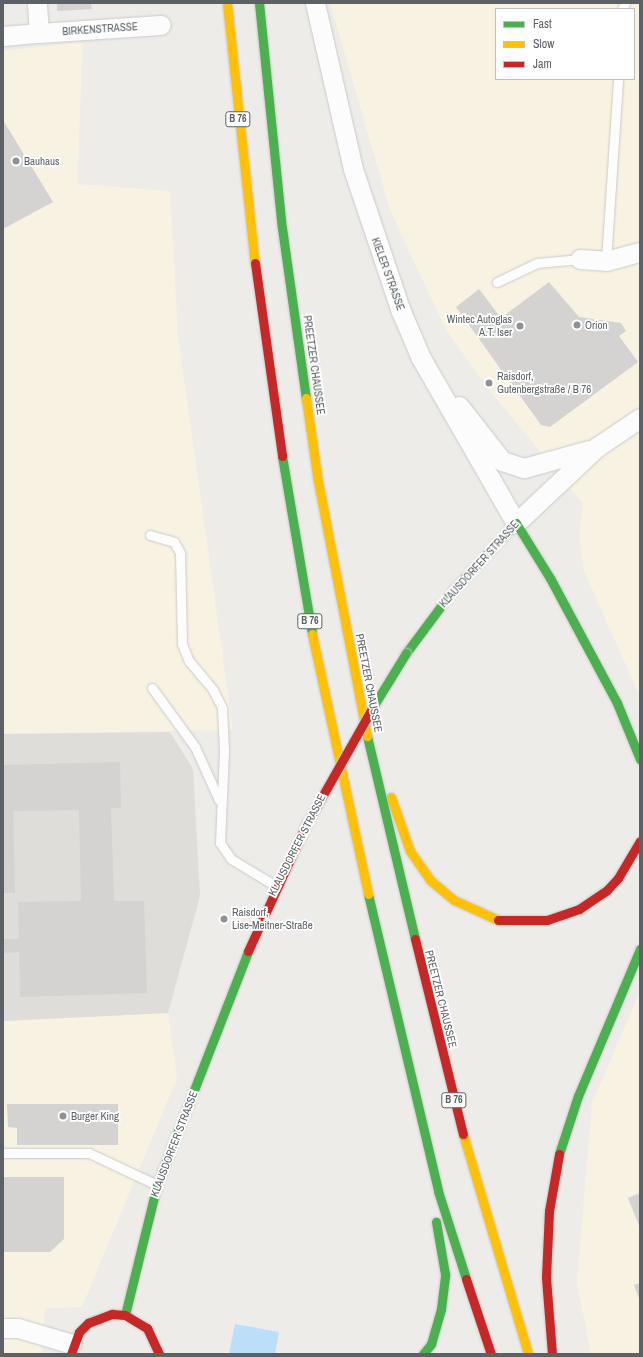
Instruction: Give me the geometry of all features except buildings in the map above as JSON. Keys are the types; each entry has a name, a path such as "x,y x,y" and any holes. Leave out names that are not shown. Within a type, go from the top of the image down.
{"main road":[{"name":"B 76","path":"227,3 244,181 282,459 347,805 438,1191 491,1354"},
{"name":"PREETZER CHAUSSEE","path":"259,3 282,228 318,480 372,758 458,1119 528,1354"},
{"name":"KLAUSDORFER STRASSE","path":"126,1315 157,1185 276,886 306,825 349,745 406,652 453,590 516,522"},
{"path":"516,522 550,578 617,703 640,759"},
{"name":"B 76","path":"372,758 397,811 410,851 430,880 454,900 497,920 547,920 579,909 607,890 618,878 640,841"},
{"path":"552,1354 546,1277 549,1211 558,1157 578,1096 640,949"},
{"name":"B 76","path":"424,1354 431,1344 441,1310 445,1274 436,1222 438,1191"},
{"path":"72,1349 83,1328 99,1317 126,1315 147,1328 159,1354"}],"street":[{"path":"37,3 39,33"},
{"name":"KIELER STRASSE","path":"315,3 365,211 421,358 516,522"},
{"name":"BIRKENSTRASSE","path":"3,36 161,25"},
{"path":"580,259 606,261 640,252"},
{"name":"KLAUSDORFER STRASSE","path":"421,358 502,461 524,468 597,447"},
{"name":"KLAUSDORFER STRASSE","path":"516,522 597,447 640,418"},
{"path":"3,1328 18,1328 72,1349"}],"lane":[{"path":"606,261 618,80"},
{"path":"497,282 537,263 580,259"},
{"path":"150,535 174,542 180,553 182,644 189,661 213,690 222,708 224,751 220,801 220,842 232,859 276,886"},
{"path":"152,688 195,747 220,801"},
{"path":"3,1153 89,1153 157,1185"}],"shaded area":[{"path":"330,3 640,3 640,697 584,571 579,536 583,504 490,391 446,330 390,210"},
{"path":"83,42 77,184 170,191 178,335 233,730 3,734 3,51"},
{"path":"170,732 193,769 200,896 168,1013 3,1021 3,734"},
{"path":"640,991 640,1354 591,1354 577,1283 592,1103"},
{"path":"168,1013 177,1078 82,1307 45,1308 42,1354 3,1354 3,1021"}],"water":[{"path":"235,1324 279,1332 275,1354 229,1354"}],"traffic: fast":[{"path":"259,3 282,228 306,398"},
{"path":"282,456 312,634"},
{"path":"406,653 453,590 516,523"},
{"path":"516,523 550,578 617,703 640,759"},
{"path":"371,710 406,653"},
{"path":"367,736 415,939"},
{"path":"368,894 438,1191 466,1279"},
{"path":"559,1154 578,1096 640,949"},
{"path":"125,1315 157,1185 248,951"},
{"path":"423,1354 431,1344 441,1309 445,1274 436,1222"}],"traffic: slow":[{"path":"227,3 255,263"},
{"path":"306,398 318,481 367,736"},
{"path":"312,634 368,894"},
{"path":"391,797 410,851 430,880 454,900 498,920"},
{"path":"463,1134 528,1354"}],"traffic: jam":[{"path":"255,263 282,456"},
{"path":"306,825 371,710"},
{"path":"248,951 306,825"},
{"path":"498,920 547,920 579,909 607,890 618,878 640,841"},
{"path":"415,939 463,1134"},
{"path":"552,1354 546,1277 549,1211 559,1154"},
{"path":"466,1279 491,1354"},
{"path":"71,1354 79,1332 88,1323 112,1314 125,1315 147,1328 159,1354"}],"place":[{"name":"Bauhaus","path":"16,161"},
{"name":"Orion","path":"577,325"},
{"name":"Wintec Autoglas A.T. Iser","path":"520,326"},
{"name":"Raisdorf, Gutenbergstraße / B 76","path":"489,383"},
{"name":"Raisdorf, Lise-Meitner-Straße","path":"224,919"},
{"name":"Burger King","path":"63,1116"}]}
